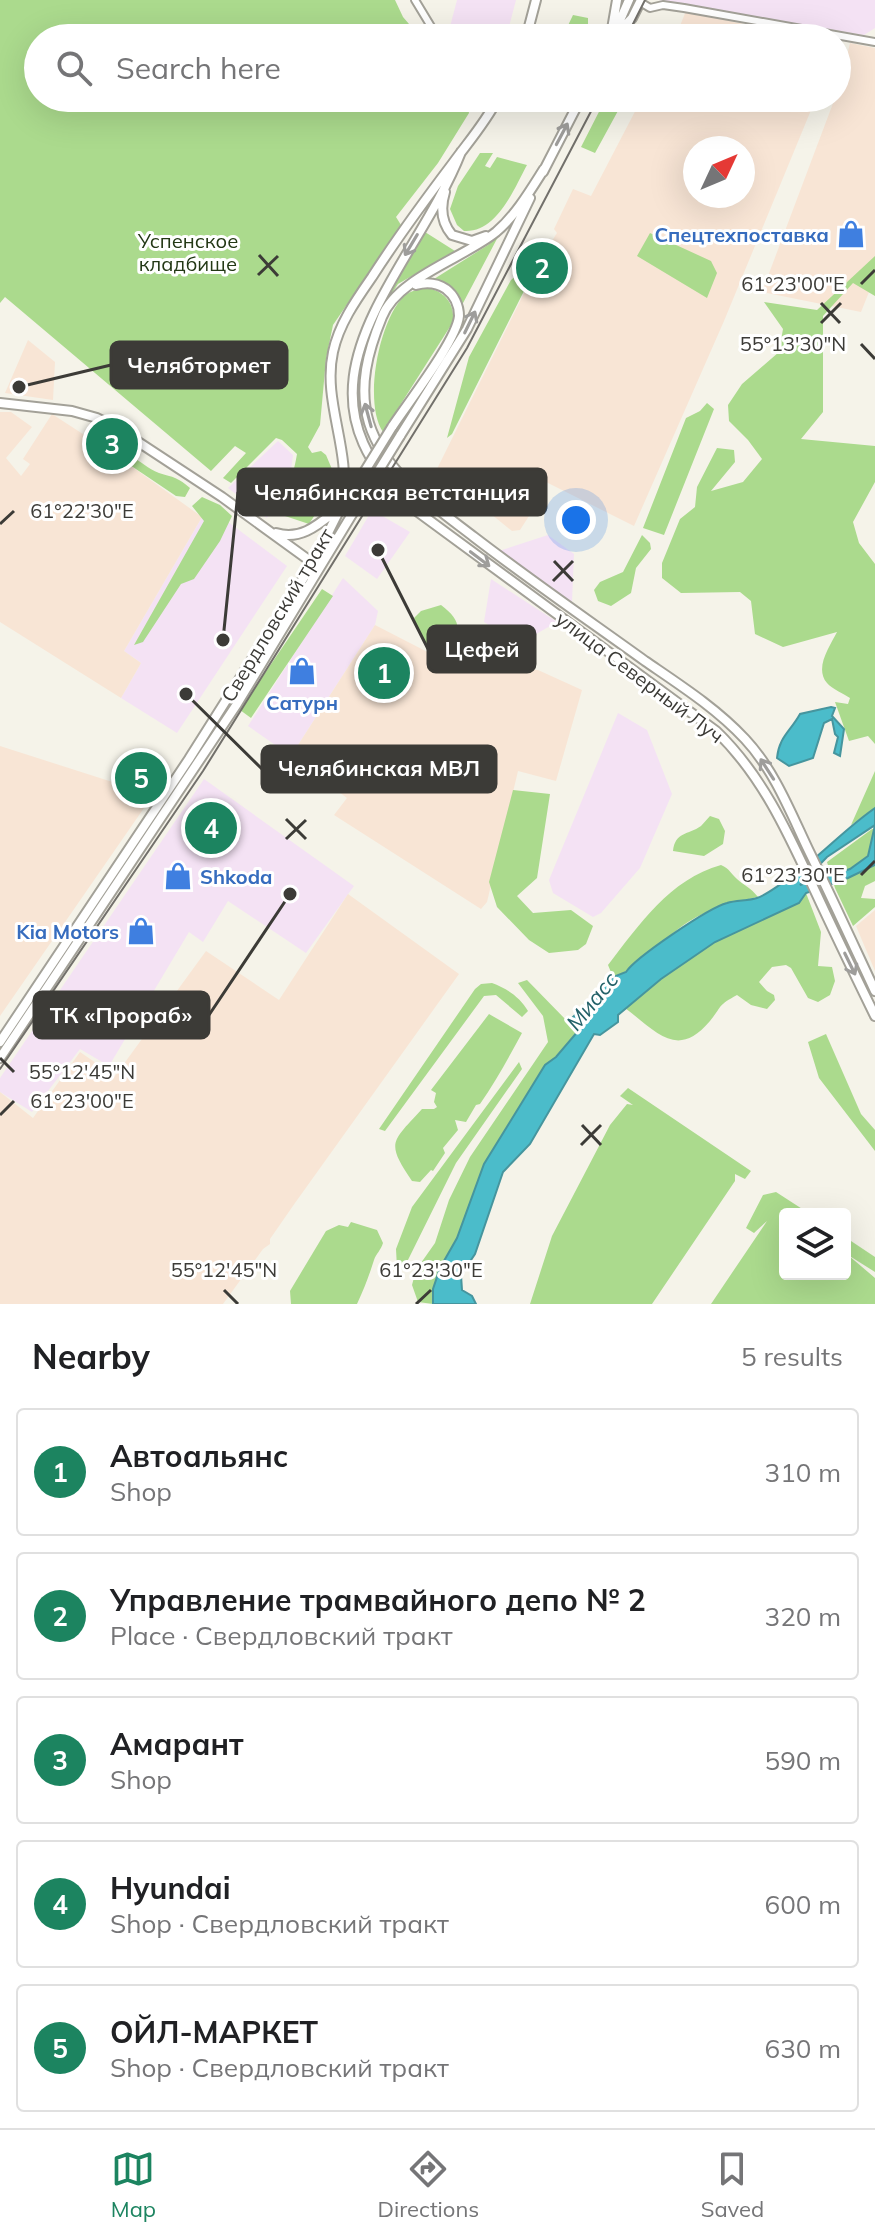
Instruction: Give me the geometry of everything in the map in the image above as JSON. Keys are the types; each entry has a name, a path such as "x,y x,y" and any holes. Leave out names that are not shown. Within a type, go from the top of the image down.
{"main road":[{"path":"530,24 536,0"},
{"path":"614,24 617,0"},
{"path":"618,24 629,0"},
{"path":"626,24 640,1"},
{"name":"Свердловский тракт","path":"341,507 345,470 331,372 336,340 348,313 390,249 491,112"},
{"name":"Свердловский тракт","path":"0,1042 317,566 467,329 574,112"},
{"path":"461,152 450,180 442,213 443,222 452,235 472,241 499,229"},
{"path":"398,294 499,229 544,169"},
{"name":"улица Северный Луч","path":"450,180 384,290 366,331 354,372 352,402 357,432 379,472 418,512 716,731 734,748 752,770 792,843 875,1016"},
{"name":"Свердловский тракт","path":"0,1058 237,704 317,566 341,507 451,338 459,316 453,296 437,284 423,283 398,294"},
{"name":"улица Северный Луч","path":"398,294 383,313 365,372 364,400 370,424 388,460 428,501 502,559 709,706 748,742 776,782 875,991"},
{"path":"0,403 72,411 100,419 147,446 317,566"},
{"path":"268,530 280,535 301,534 341,507"}],"street":[{"path":"415,0 430,24"},
{"path":"640,1 650,8 663,5 774,24"},
{"path":"851,38 875,42"}],"shaded area":[{"path":"457,0 516,0 510,24 451,24"},
{"path":"658,0 875,0 875,28 864,35 851,33 851,24 799,24"},
{"path":"686,11 743,24 681,24"},
{"path":"851,43 875,48 875,277 861,312 762,292 830,112 851,112"},
{"path":"635,112 810,112 724,321 634,526 540,479 538,483 546,487 540,499 520,530 512,531 459,488 434,475 557,233 554,229 573,189 591,196"},
{"path":"28,340 55,362 53,400 5,393"},
{"path":"0,412 11,412 32,427 6,458 21,476 30,464 23,459 52,414 202,517 124,651 141,663 121,698 0,622"},
{"path":"278,441 293,455 291,471 267,518 228,488"},
{"path":"208,507 287,566 177,733 121,698 141,663 124,651"},
{"path":"372,510 410,532 377,579 345,556"},
{"path":"548,535 574,554 572,602 499,551"},
{"path":"343,578 378,611 375,625 291,756 248,726"},
{"path":"491,579 557,622 519,644 484,622"},
{"path":"375,625 445,661 473,661 538,670 582,690 556,781 518,771 487,902 481,909 334,815 347,798 291,756"},
{"path":"618,713 647,730 672,794 640,868 601,913 593,917 553,893 549,880"},
{"path":"0,746 153,795 0,1016"},
{"path":"204,779 354,886 306,953 228,901 203,942 189,932 109,1066 80,1049 32,1112 0,1092 0,1078"},
{"path":"348,894 459,974 295,1203 270,1239 270,1244 263,1249 223,1304 0,1304 0,1092 33,1118 80,1052 115,1076 206,951 279,1000"},
{"path":"875,910 875,971 856,926"}],"green space":[{"name":"Успенское кладбище","path":"0,0 395,0 409,24 24,24 24,112 469,112 438,163 396,217 401,225 333,325 326,359 320,425 308,447 312,453 321,451 326,455 337,481 309,524 273,512 274,500 290,480 297,454 282,440 276,438 231,483 223,478 246,453 235,446 211,471 5,297 0,303"},
{"path":"573,15 588,18 588,24 569,24"},
{"path":"599,112 617,112 595,153 581,147"},
{"path":"480,153 493,153 485,166 490,168 497,157 527,165 495,217 476,230 464,231 457,225 450,209 458,186"},
{"path":"425,232 455,251 398,284 379,313 378,310"},
{"path":"650,233 711,261 717,273 707,298 637,256"},
{"path":"499,235 462,305 451,289 434,279"},
{"path":"875,256 875,296 853,283 823,316 823,412 801,439 875,446 875,482 853,522 859,543 875,564 875,744 868,736 849,741 835,702 848,704 850,698 829,685 823,677 824,657 837,632 783,647 755,634 751,601 740,592 681,593 662,578 662,563 680,519 695,507 697,487 717,448 734,450 735,462 711,491 743,482 762,459 729,421 728,405 742,384 779,352 783,329 764,302 817,310"},
{"path":"517,275 521,276 526,287 452,434 447,438 469,357 511,280"},
{"path":"427,288 448,299 453,322 383,432 374,402 381,342 387,323 404,296"},
{"path":"707,403 714,409 664,535 643,528 686,418 700,411"},
{"path":"129,456 182,482 190,488 185,497 176,496 124,461"},
{"path":"202,497 220,505 232,516 220,541 194,579 181,584 143,642 134,645 204,521 192,506"},
{"path":"642,535 650,543 651,549 636,568 631,593 611,606 598,601 594,590 600,582 623,572"},
{"path":"322,589 333,596 251,718 240,710"},
{"path":"441,605 456,620 456,641 463,657 435,652 421,636 414,618 421,611"},
{"path":"875,771 875,808 851,825"},
{"path":"513,790 550,794 537,878 517,896 533,913 571,910 593,926 586,944 578,950 549,953 529,940 497,907 489,882"},
{"path":"710,816 719,819 725,831 723,844 704,856 673,851 679,837 701,826"},
{"path":"875,829 875,881 865,886 861,898 875,899 875,907 853,926 827,862"},
{"path":"721,865 758,897 722,906 697,917 634,967 613,977 608,965 657,905 686,881"},
{"path":"806,893 821,932 818,966 832,967 835,981 830,995 818,1002 808,998 791,968 786,965 772,967 759,982 774,995 775,1000 767,1009 751,1005 737,995 723,1004 698,1033 677,1040 657,1033 625,1008 715,942 799,903"},
{"path":"527,980 568,1022 579,1029 556,1057 545,1065 484,1164 457,1238 440,1268 433,1289 433,1304 418,1302 412,1285 416,1270 435,1243 449,1200 470,1157 548,1042 543,1016 518,983"},
{"path":"492,983 521,1001 528,1011 522,1017 496,995 484,996 385,1131 379,1129 475,989 481,984"},
{"path":"489,1014 522,1033 480,1104 476,1105 466,1122 455,1120 458,1130 443,1148 445,1153 433,1171 420,1182 412,1181 398,1158 398,1136 422,1109 437,1107 434,1102 436,1093 431,1090"},
{"path":"826,1034 861,1114 875,1130 875,1151 819,1078 808,1042"},
{"path":"519,1062 522,1069 456,1163 403,1270 397,1268 396,1249 412,1207"},
{"path":"628,1088 751,1171 745,1179 735,1174 735,1181 652,1304 530,1304 552,1236 610,1125 627,1104 633,1105 620,1096"},
{"path":"776,1192 801,1208 779,1208 779,1280 851,1280 851,1258 875,1278 875,1304 711,1304 767,1221 754,1233 746,1228 763,1195"},
{"path":"351,1222 377,1230 383,1243 357,1304 291,1304 290,1291 326,1231 339,1225 348,1227"},
{"path":"851,1241 875,1257 875,1272 851,1257"}],"water":[{"path":"835,708 832,716 844,729 840,756 834,753 838,737 832,719 824,723 813,758 789,766 777,758 783,740 800,714"},
{"name":"Миасс","path":"875,808 875,825 875,865 806,893 799,903 715,942 661,979 618,1015 618,1022 600,1035 594,1034 530,1144 503,1172 475,1254 461,1275 462,1290 472,1296 476,1304 433,1304 433,1289 440,1268 457,1238 484,1164 545,1065 579,1030 568,1022 613,977 626,972 673,934 718,907 767,893 808,864","holes":["875,825 868,856 850,869 800,885 827,857"]}],"tram line":[{"path":"633,24 645,0"},
{"path":"0,1069 203,771 467,348 591,112"}],"place":[{"name":"Спецтехпоставка","path":"851,234"},
{"name":"Управление трамвайного депо № 2","path":"542,268"},
{"name":"Челябтормет","path":"19,387"},
{"name":"Амарант","path":"112,444"},
{"name":"Цефей","path":"378,550"},
{"name":"Челябинская ветстанция","path":"223,640"},
{"name":"Сатурн","path":"302,671"},
{"name":"Автоальянс","path":"384,673"},
{"name":"Челябинская МВЛ","path":"186,694"},
{"name":"ОЙЛ-МАРКЕТ","path":"141,778"},
{"name":"Hyundai","path":"211,828"},
{"name":"Shkoda","path":"178,876"},
{"name":"ТК «Прораб»","path":"290,894"},
{"name":"Kia Motors","path":"141,931"}]}
